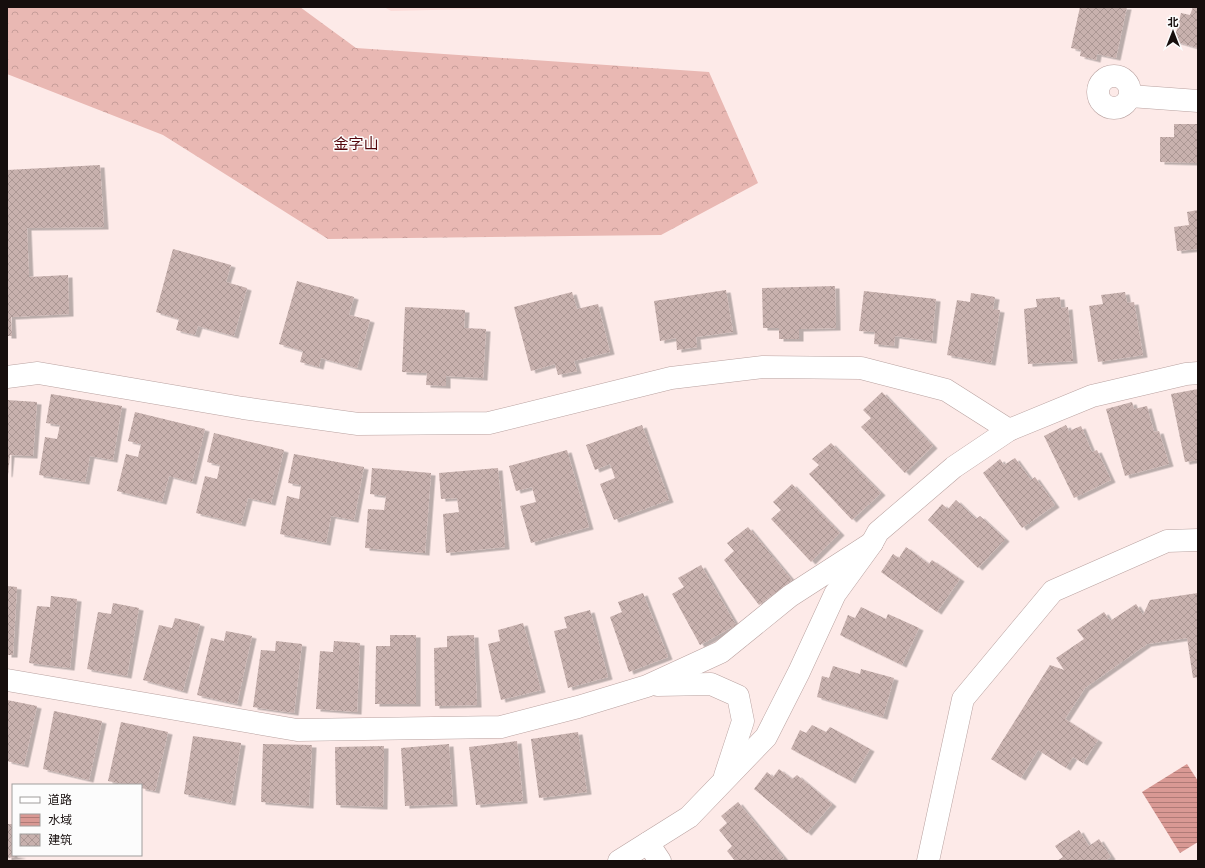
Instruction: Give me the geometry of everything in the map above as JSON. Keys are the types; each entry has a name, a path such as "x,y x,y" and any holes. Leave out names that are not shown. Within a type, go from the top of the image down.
{"street":[{"path":"1130,96 1198,101"},
{"path":"7,377 38,373 244,408 358,424 489,423 671,378 763,367 862,368 946,390 1009,430"},
{"path":"619,861 689,816 766,737 799,672 834,594 872,543 878,532 954,467 1009,430 1092,396 1186,374 1198,373"},
{"path":"928,861 963,699 1053,591 1167,541 1198,540"},
{"path":"7,680 297,730 501,727 578,707 647,686 722,652 790,596 872,543"},
{"path":"647,686 711,684 738,696 743,722 723,782"},
{"path":"648,843 660,861"}],"shaded area":[{"path":"384,7 555,7 391,11"}],"green space":[{"name":"金字山","path":"7,7 300,7 356,48 709,72 758,183 661,235 328,239 163,135 7,74"}],"water":[{"path":"1187,764 1198,781 1198,842 1180,853 1142,792"}],"building":[{"path":"1080,7 1127,7 1116,58 1097,54 1096,60 1080,56 1081,50 1071,48"},
{"path":"1193,7 1198,7 1198,48 1174,41 1181,13 1190,15"},
{"path":"1174,124 1198,124 1198,163 1160,162 1160,137 1174,137"},
{"path":"100,165 104,227 27,228 29,277 68,275 69,314 11,317 12,336 7,336 7,170"},
{"path":"1198,210 1198,249 1177,251 1174,227 1189,225 1187,212"},
{"path":"173,249 231,265 226,282 247,288 234,336 198,326 195,335 176,330 179,319 156,312"},
{"path":"297,281 354,297 349,315 370,320 357,368 321,358 319,367 300,362 303,351 279,344"},
{"path":"835,286 836,328 799,329 799,339 779,339 779,328 763,328 762,288"},
{"path":"726,290 733,332 696,337 697,347 677,350 676,338 660,341 654,301"},
{"path":"864,291 936,299 932,341 895,336 894,346 874,344 875,332 859,331"},
{"path":"572,292 577,309 598,304 610,352 574,361 577,371 558,375 555,364 531,371 514,307"},
{"path":"1125,292 1127,303 1134,302 1143,355 1098,362 1089,306 1103,304 1101,295"},
{"path":"971,293 995,297 993,309 1000,310 991,363 947,355 957,300 970,302"},
{"path":"1060,297 1061,308 1068,307 1073,361 1028,364 1024,309 1037,307 1036,299"},
{"path":"405,307 465,310 464,328 486,329 483,378 446,376 446,386 426,385 427,373 402,372"},
{"path":"1198,389 1198,460 1185,462 1171,394"},
{"path":"882,392 933,446 905,473 861,427 871,418 863,410"},
{"path":"51,394 122,406 113,460 90,456 85,482 39,475 45,437 57,439 60,425 46,423"},
{"path":"7,400 37,402 33,456 10,455 8,475 7,474"},
{"path":"1132,402 1134,409 1147,406 1154,432 1159,431 1169,464 1125,476 1106,409"},
{"path":"135,412 205,429 192,482 169,476 162,502 117,491 126,454 138,457 141,444 128,441"},
{"path":"642,425 669,500 614,520 600,484 615,478 610,464 595,470 586,445"},
{"path":"1066,425 1069,431 1081,426 1092,452 1097,450 1111,480 1074,498 1044,436"},
{"path":"214,433 284,450 271,503 248,498 241,524 196,513 205,476 217,479 220,465 207,462"},
{"path":"831,443 881,493 852,520 809,474 819,465 812,459"},
{"path":"567,450 589,527 531,543 520,506 536,502 532,487 516,491 509,466"},
{"path":"294,454 364,467 354,520 331,516 326,543 280,534 287,496 299,499 301,485 288,483"},
{"path":"1015,458 1031,480 1035,477 1055,505 1022,528 983,473 1000,459 1004,465"},
{"path":"372,468 431,473 425,553 365,548 368,509 384,510 386,496 370,494"},
{"path":"498,468 505,547 446,553 443,514 459,512 457,498 441,499 439,473"},
{"path":"792,484 840,533 811,562 771,519 781,510 773,502"},
{"path":"956,500 976,519 980,516 1005,539 978,568 928,520 942,504 948,509"},
{"path":"748,527 792,580 759,605 724,560 734,551 727,543"},
{"path":"906,547 929,564 932,560 960,579 937,612 881,572 893,554 899,558"},
{"path":"701,565 736,625 700,645 672,594 684,587 678,578"},
{"path":"7,586 17,587 13,655 7,655"},
{"path":"643,593 668,657 629,672 610,617 622,612 618,602"},
{"path":"1198,593 1198,677 1193,678 1187,638 1147,644 1085,688 1065,719 1098,740 1083,763 1073,757 1066,768 1038,750 1021,778 991,759 1050,665 1064,670 1056,658 1084,639 1077,630 1104,612 1110,621 1136,604 1143,615 1150,600"},
{"path":"51,596 77,599 70,668 29,663 37,606 50,607"},
{"path":"113,603 139,608 127,676 87,669 98,612 111,614"},
{"path":"861,607 886,619 888,614 919,628 902,665 840,635 848,615 855,618"},
{"path":"590,610 608,677 568,688 554,631 567,628 564,617"},
{"path":"175,618 200,624 183,691 143,680 159,625 172,628"},
{"path":"523,623 541,690 501,700 488,644 500,641 498,630"},
{"path":"226,631 252,636 237,704 197,695 211,638 224,641"},
{"path":"390,635 416,635 416,704 375,704 376,646 390,646"},
{"path":"474,635 477,705 435,706 434,648 447,647 447,636"},
{"path":"276,641 302,644 294,713 253,707 261,650 275,651"},
{"path":"334,641 360,643 357,712 316,709 320,651 333,652"},
{"path":"833,666 860,674 861,669 894,678 883,717 817,697 822,676 829,678"},
{"path":"7,700 37,706 24,765 7,761"},
{"path":"54,711 102,721 89,780 43,769"},
{"path":"121,722 168,732 155,791 142,788 142,784 123,784 108,781"},
{"path":"812,725 826,732 830,727 870,749 851,781 791,749 800,730 806,733"},
{"path":"578,732 587,792 539,798 531,739"},
{"path":"193,736 241,743 231,803 184,794"},
{"path":"517,741 523,801 476,805 469,747"},
{"path":"263,744 312,745 309,806 261,802"},
{"path":"449,744 453,804 405,806 401,748"},
{"path":"384,746 383,807 336,805 335,747"},
{"path":"779,769 792,779 797,775 832,804 807,833 754,789 767,772 773,777"},
{"path":"738,802 784,858 779,861 735,861 727,851 732,846 719,830 727,823 721,816"},
{"path":"7,824 12,824 12,856 22,856 7,858"},
{"path":"1079,830 1089,846 1099,839 1111,857 1105,861 1057,861 1063,857 1055,846"}]}
